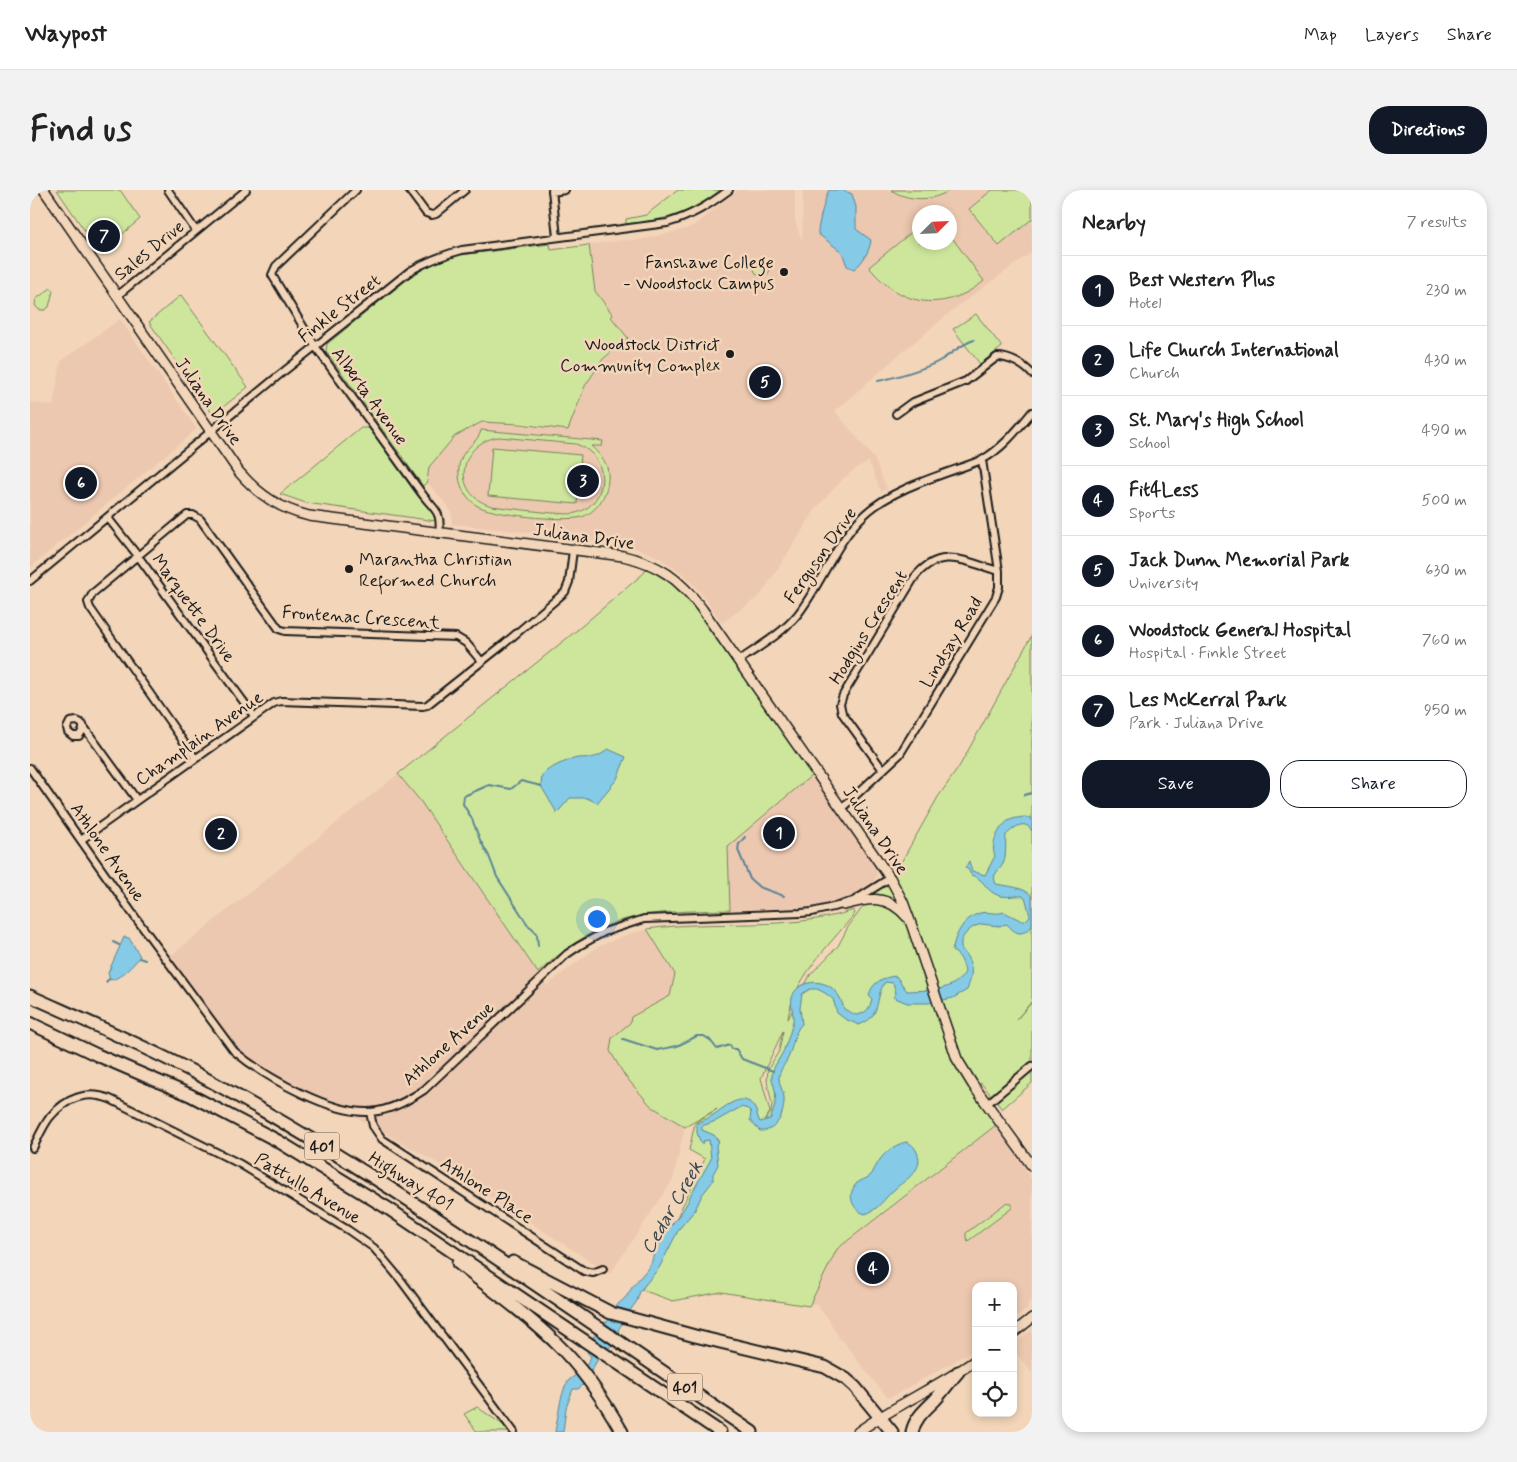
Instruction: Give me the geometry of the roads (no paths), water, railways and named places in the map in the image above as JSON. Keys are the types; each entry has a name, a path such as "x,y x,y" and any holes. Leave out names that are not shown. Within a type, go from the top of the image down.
{"highway":[{"name":"Highway 401","path":"30,996 202,1076 291,1127 471,1240 752,1432"},
{"name":"Highway 401","path":"30,1023 97,1055 190,1095 278,1141 389,1209 720,1432"},
{"path":"389,1209 538,1326 574,1362 594,1388 622,1432"},
{"path":"471,1240 611,1312 638,1321 824,1367 846,1379 892,1432"},
{"path":"912,1432 915,1422 924,1409 934,1401 958,1372"}],"street":[{"name":"Juliana Drive","path":"44,190 211,432 249,483 259,493 282,507 309,516 636,559 648,563 681,584 695,600 890,878 913,929 957,1059 968,1078 1032,1166"},
{"path":"168,190 196,231"},
{"name":"Sales Drive","path":"117,296 246,190"},
{"name":"Alberta Avenue","path":"356,190 276,266 272,271 273,277 315,346 423,495 438,512 439,534"},
{"path":"409,190 427,214 432,216 466,190"},
{"path":"557,237 552,191 565,190"},
{"name":"Finkle Street","path":"30,581 315,346 410,271 430,260 462,250 667,223 701,211 729,190"},
{"path":"896,414 912,403 967,380 997,357 1002,357 1025,366 1032,374"},
{"name":"Ferguson Drive","path":"738,661 781,631 795,618 850,531 870,510 894,494 982,460 1001,447 1032,412"},
{"name":"Lindsay Road","path":"842,808 883,770 906,744 992,605 999,587 999,571 982,460"},
{"name":"Frontenac Crescent","path":"195,758 89,605 89,599 93,593 184,517 193,515 200,519 279,629 285,631 455,637 466,643 482,662"},
{"name":"Marquette Drive","path":"108,518 138,556 254,716"},
{"name":"Champlain Avenue","path":"81,840 274,703 281,701 423,706 432,702 565,592 569,582 572,550"},
{"name":"Hodgins Crescent","path":"883,770 842,712 840,704 843,695 914,578 923,568 934,560 946,558 999,571"},
{"path":"82,725 137,800"},
{"name":"Athlone Avenue","path":"30,768 234,1051 253,1066 317,1100 346,1109 370,1112 391,1108 424,1090 567,954 604,932 644,919 812,912 844,904 866,894 890,878"},
{"path":"844,904 868,898 885,901 901,910 913,929"},
{"path":"987,1104 1032,1066"},
{"name":"Pattullo Avenue","path":"33,1148 52,1115 75,1098 86,1094 95,1094 110,1099 240,1164 374,1248 514,1432"},
{"name":"Athlone Place","path":"370,1112 373,1126 382,1139 584,1271 593,1273 603,1269"},
{"path":"1017,1330 1032,1318"},
{"path":"858,1432 880,1416 972,1363"}],"water":[{"path":"829,190 843,190 852,194 856,207 856,229 871,240 866,256 854,269 847,266 842,252 818,234 822,211"},
{"path":"608,749 626,757 617,779 597,803 587,798 570,798 557,813 541,786 542,775 564,762 578,758 591,758 604,753"},
{"path":"1024,817 1032,818 1032,831 1026,825 1022,825 1006,835 1004,861 994,877 996,884 1022,889 1030,894 1032,898 1032,926 1025,932 1019,933 1007,924 999,926 981,924 973,927 966,933 961,940 961,948 970,963 971,978 967,990 953,998 929,1003 907,1003 893,997 896,993 893,983 885,982 872,1017 859,1025 837,1013 833,999 825,993 817,989 810,989 802,994 800,1008 802,1024 799,1027 789,1056 779,1075 784,1103 779,1120 771,1128 760,1131 750,1120 751,1112 741,1107 716,1121 702,1126 702,1130 714,1135 719,1142 716,1145 718,1165 713,1174 713,1181 702,1195 695,1210 679,1229 659,1268 640,1291 637,1301 629,1312 638,1316 628,1315 618,1330 621,1336 598,1359 583,1385 578,1389 573,1389 566,1408 563,1432 555,1432 565,1386 569,1380 585,1368 591,1357 587,1352 600,1323 607,1322 616,1311 607,1307 616,1307 648,1268 652,1262 657,1242 685,1206 711,1159 709,1140 701,1143 697,1133 697,1123 707,1119 731,1103 743,1100 749,1102 754,1107 760,1122 770,1119 775,1099 772,1075 784,1051 791,1028 793,1018 792,1001 797,989 806,984 817,982 827,985 836,992 844,1009 856,1015 867,1010 872,999 869,996 870,991 875,984 887,978 896,976 907,991 940,989 960,979 965,972 960,957 952,951 955,939 964,923 980,913 1004,912 1022,921 1025,921 1030,916 1026,900 1023,896 1005,897 995,894 965,868 969,861 972,871 985,875 995,856 994,842 1001,828 1010,820"},
{"path":"124,937 129,938 140,956 122,975 110,980 108,973"},
{"path":"906,1142 913,1146 919,1158 913,1174 874,1210 865,1214 860,1212 854,1205 851,1197 854,1187 857,1183 870,1176 881,1158 888,1151"}],"waterway":[{"path":"878,381 928,366 974,340"},
{"path":"538,946 537,935 528,925 497,877 472,819 463,804 464,796 489,785 511,789 521,781 541,786"},
{"path":"1024,795 1032,793"},
{"path":"745,837 739,844 738,850 750,879 759,887 784,896"},
{"path":"113,942 119,945"},
{"path":"139,958 145,960"},
{"path":"106,982 109,979"},
{"path":"623,1039 657,1050 677,1046 697,1036 704,1036 717,1049 730,1045 732,1049 736,1049 742,1059 773,1071"}],"place":[{"name":"Les McKerral Park","path":"104,236"},
{"name":"Fanshawe College - Woodstock Campus","path":"784,272"},
{"name":"Woodstock District Community Complex","path":"730,354"},
{"name":"Jack Dunn Memorial Park","path":"765,382"},
{"name":"St. Mary's High School","path":"583,481"},
{"name":"Woodstock General Hospital","path":"81,483"},
{"name":"Marantha Christian Reformed Church","path":"349,569"},
{"name":"Best Western Plus","path":"779,833"},
{"name":"Life Church International","path":"221,834"},
{"name":"Fit4Less","path":"873,1268"}],"water label":[{"name":"Cedar Creek","path":"671,1207"}]}
